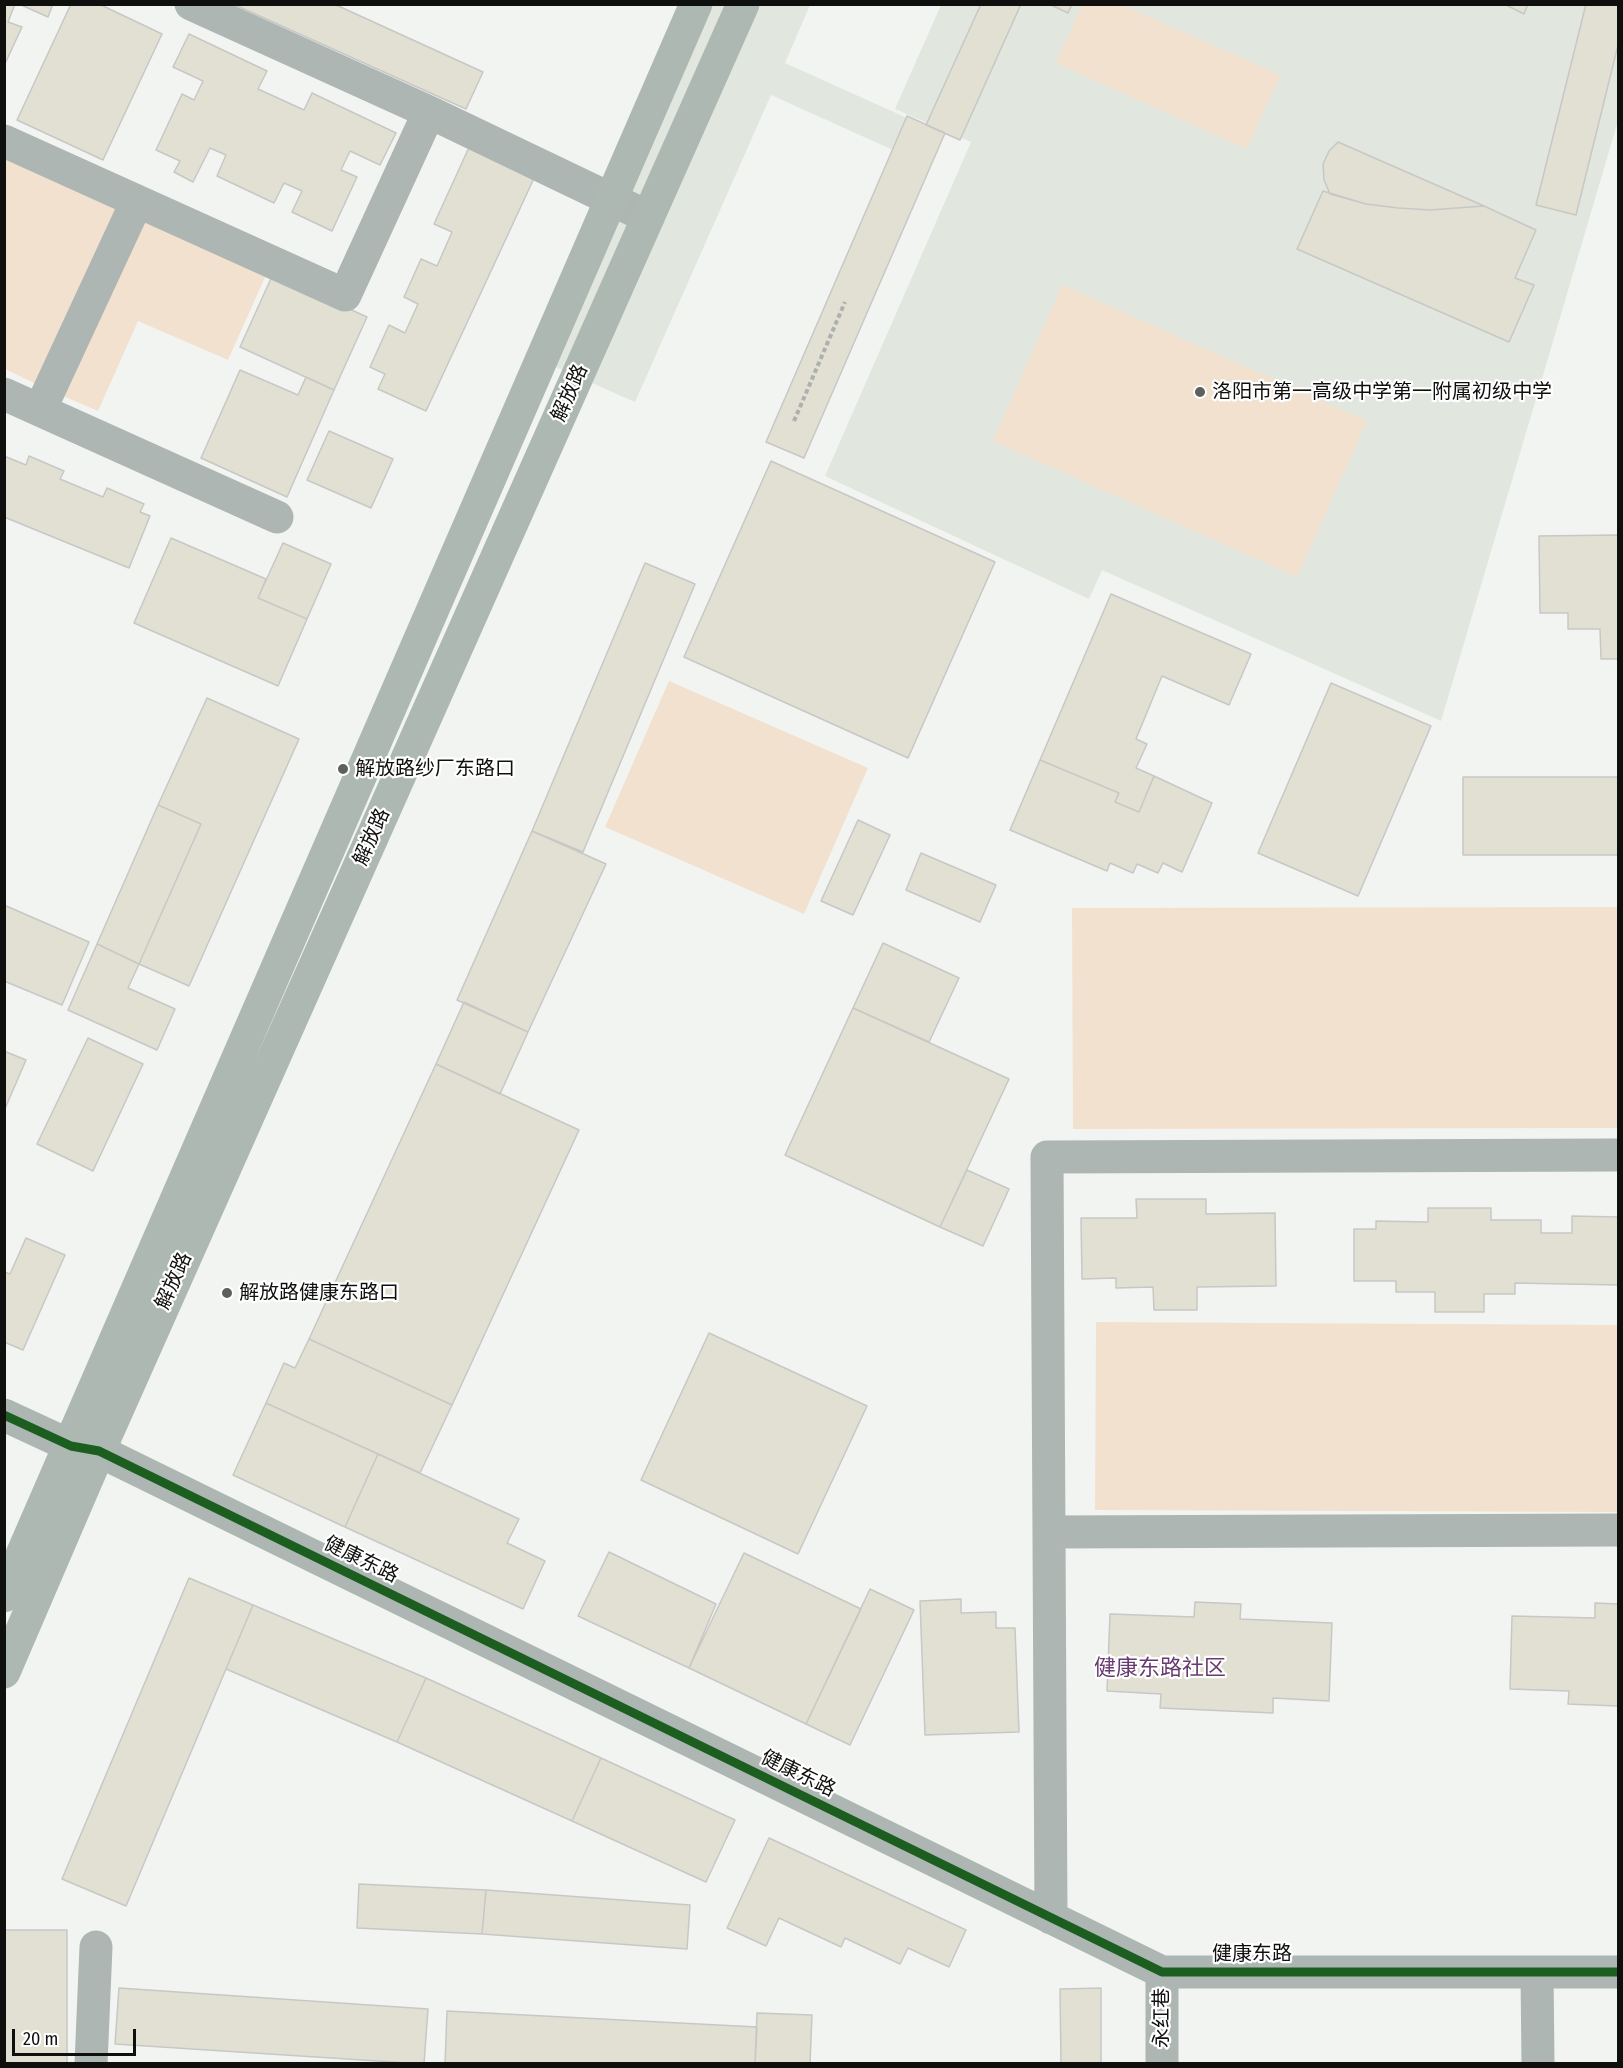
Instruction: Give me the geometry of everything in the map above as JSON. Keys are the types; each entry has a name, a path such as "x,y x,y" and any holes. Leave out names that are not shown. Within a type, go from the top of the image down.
{"main road":[{"name":"解放路","path":"4,1672 83,1442 611,197 696,4"},
{"name":"解放路","path":"4,1596 83,1442 744,4"}],"street":[{"path":"191,4 429,112 611,197 648,217"},
{"path":"4,141 345,296 429,112"},
{"path":"40,410 137,201"},
{"path":"4,394 277,517"},
{"path":"1051,1918 1047,1157 1618,1155"},
{"name":"健康东路","path":"4,1396 83,1442 1162,1972 1618,1972"},
{"name":"健康东路","path":"4,1415 83,1442"},
{"path":"1049,1532 1618,1530"},
{"path":"91,2064 96,1947"},
{"name":"永红巷","path":"1162,1972 1162,2064"},
{"path":"1537,1972 1538,2064"}],"path":[{"path":"794,421 845,302"}],"shaded area":[{"path":"697,5 810,5 785,63 938,132 771,431 893,150 771,95 635,402 540,360"},
{"name":"洛阳市第一高级中学第一附属初级中学","path":"941,5 1618,5 1618,121 1441,721 1102,570 1089,599 825,476 971,142 895,109"},
{"path":"1082,5 1122,5 1280,75 1247,149 1056,63"},
{"path":"4,154 122,210 38,385 5,369"},
{"path":"140,219 266,275 228,360 138,321 98,411 63,396"},
{"path":"1062,285 1367,421 1297,577 993,441"},
{"path":"669,681 868,768 804,914 605,827"},
{"path":"1618,907 1618,1128 1073,1129 1072,908"},
{"path":"1096,1322 1618,1325 1618,1512 1095,1510"}],"building":[{"path":"4,4 15,4 8,22 22,27 4,66"},
{"path":"19,4 53,4 48,17"},
{"path":"71,4 99,4 162,34 103,160 17,120"},
{"path":"233,4 334,4 483,72 466,109"},
{"path":"981,4 1021,4 960,140 926,125"},
{"path":"1049,4 1072,4 1068,13"},
{"path":"1504,4 1528,4 1524,14"},
{"path":"1586,4 1618,4 1618,45 1576,215 1536,205"},
{"path":"189,34 267,71 258,89 304,110 312,93 396,133 380,165 350,151 341,170 357,177 332,231 292,212 302,191 284,183 274,203 217,176 226,155 210,148 193,182 174,172 180,161 156,150 182,94 194,100 203,81 173,67"},
{"path":"907,116 945,133 804,458 766,442"},
{"path":"1338,142 1484,206 1430,210 1398,208 1366,204 1330,194 1324,180 1323,164 1329,151"},
{"path":"471,143 536,174 426,411 378,389 385,374 370,367 389,325 405,333 418,304 404,297 421,259 437,266 452,232 434,224"},
{"path":"1323,191 1366,204 1398,208 1430,210 1484,206 1536,230 1515,278 1534,285 1509,342 1297,249"},
{"path":"273,274 367,317 334,390 240,347"},
{"path":"240,370 298,395 306,377 334,390 287,497 201,458"},
{"path":"329,431 393,459 371,508 307,480"},
{"path":"4,456 26,465 29,456 64,471 60,479 103,497 107,488 144,504 140,512 150,516 129,568 4,517"},
{"path":"771,461 995,562 908,758 684,657"},
{"path":"1618,535 1618,659 1601,659 1600,629 1568,629 1568,613 1540,613 1539,536"},
{"path":"171,538 266,579 258,598 307,619 278,686 134,623"},
{"path":"283,543 331,564 307,619 258,598"},
{"path":"645,563 695,584 583,852 532,831"},
{"path":"1111,594 1251,654 1229,705 1162,676 1136,739 1147,744 1136,768 1154,776 1139,812 1115,802 1119,793 1040,760"},
{"path":"1331,683 1431,726 1358,896 1258,853"},
{"path":"207,698 299,739 189,986 139,964 201,824 158,805"},
{"path":"1040,760 1119,793 1115,802 1139,812 1154,776 1212,803 1182,872 1163,863 1158,873 1137,864 1133,873 1110,863 1107,871 1010,830"},
{"path":"1463,777 1618,777 1618,855 1463,855"},
{"path":"158,805 201,824 139,964 97,944"},
{"path":"858,820 890,835 853,915 821,901"},
{"path":"532,831 606,864 528,1032 457,1000"},
{"path":"921,853 996,885 980,922 906,890"},
{"path":"4,905 89,942 62,1005 4,981"},
{"path":"883,943 959,978 929,1042 853,1008"},
{"path":"97,944 139,964 128,988 175,1009 157,1050 68,1010"},
{"path":"464,1002 528,1032 500,1094 436,1064"},
{"path":"853,1008 1009,1079 940,1227 785,1155"},
{"path":"88,1038 143,1064 93,1171 37,1144"},
{"path":"4,1051 26,1060 4,1111"},
{"path":"436,1064 579,1130 452,1405 309,1339"},
{"path":"967,1170 1009,1189 983,1246 940,1227"},
{"path":"1136,1199 1206,1199 1206,1214 1275,1213 1276,1286 1197,1287 1197,1310 1154,1310 1153,1287 1116,1288 1116,1278 1082,1279 1081,1218 1137,1218"},
{"path":"1428,1208 1491,1208 1491,1220 1541,1220 1541,1233 1572,1233 1572,1216 1618,1217 1618,1285 1515,1283 1515,1294 1484,1294 1484,1312 1435,1312 1435,1292 1396,1292 1396,1281 1354,1281 1354,1229 1376,1229 1376,1221 1428,1222"},
{"path":"26,1238 65,1255 23,1350 4,1342 4,1272 10,1274"},
{"path":"709,1333 867,1406 798,1554 641,1480"},
{"path":"309,1339 452,1405 420,1473 266,1403 284,1363 295,1368"},
{"path":"266,1403 378,1454 345,1527 233,1475"},
{"path":"378,1454 519,1519 507,1543 545,1561 523,1609 345,1527"},
{"path":"609,1552 716,1604 689,1668 578,1616"},
{"path":"744,1553 861,1609 806,1724 689,1668"},
{"path":"189,1578 253,1605 126,1906 62,1879"},
{"path":"870,1589 914,1610 850,1745 806,1724"},
{"path":"961,1599 961,1613 996,1612 996,1628 1015,1628 1019,1732 925,1735 920,1601"},
{"path":"1195,1602 1241,1604 1240,1619 1332,1623 1329,1701 1273,1698 1273,1713 1160,1708 1161,1694 1107,1691 1110,1614 1194,1617"},
{"path":"1595,1603 1618,1604 1618,1706 1568,1704 1569,1691 1510,1689 1512,1616 1595,1618"},
{"path":"253,1605 426,1678 397,1742 226,1669"},
{"path":"426,1678 601,1758 572,1821 397,1742"},
{"path":"601,1758 735,1820 706,1882 572,1821"},
{"path":"769,1838 966,1930 949,1967 908,1948 900,1964 845,1938 841,1947 779,1918 766,1946 727,1928"},
{"path":"359,1884 486,1890 482,1934 357,1928"},
{"path":"486,1890 690,1905 687,1949 482,1934"},
{"path":"4,1930 67,1930 67,2064 4,2064"},
{"path":"119,1988 428,2009 424,2064 115,2044"},
{"path":"1101,1988 1101,2064 1061,2064 1060,1989"},
{"path":"447,2011 757,2027 755,2064 445,2064"},
{"path":"757,2013 812,2015 810,2064 755,2064"}],"cycle path":[{"path":"4,1415 71,1446 99,1451 1162,1972 1618,1972"}],"place":[{"name":"洛阳市第一高级中学第一附属初级中学","path":"1200,392"},
{"name":"解放路纱厂东路口","path":"343,769"},
{"name":"解放路健康东路口","path":"227,1293"}],"district":[{"name":"健康东路社区","path":"1160,1669"}]}
